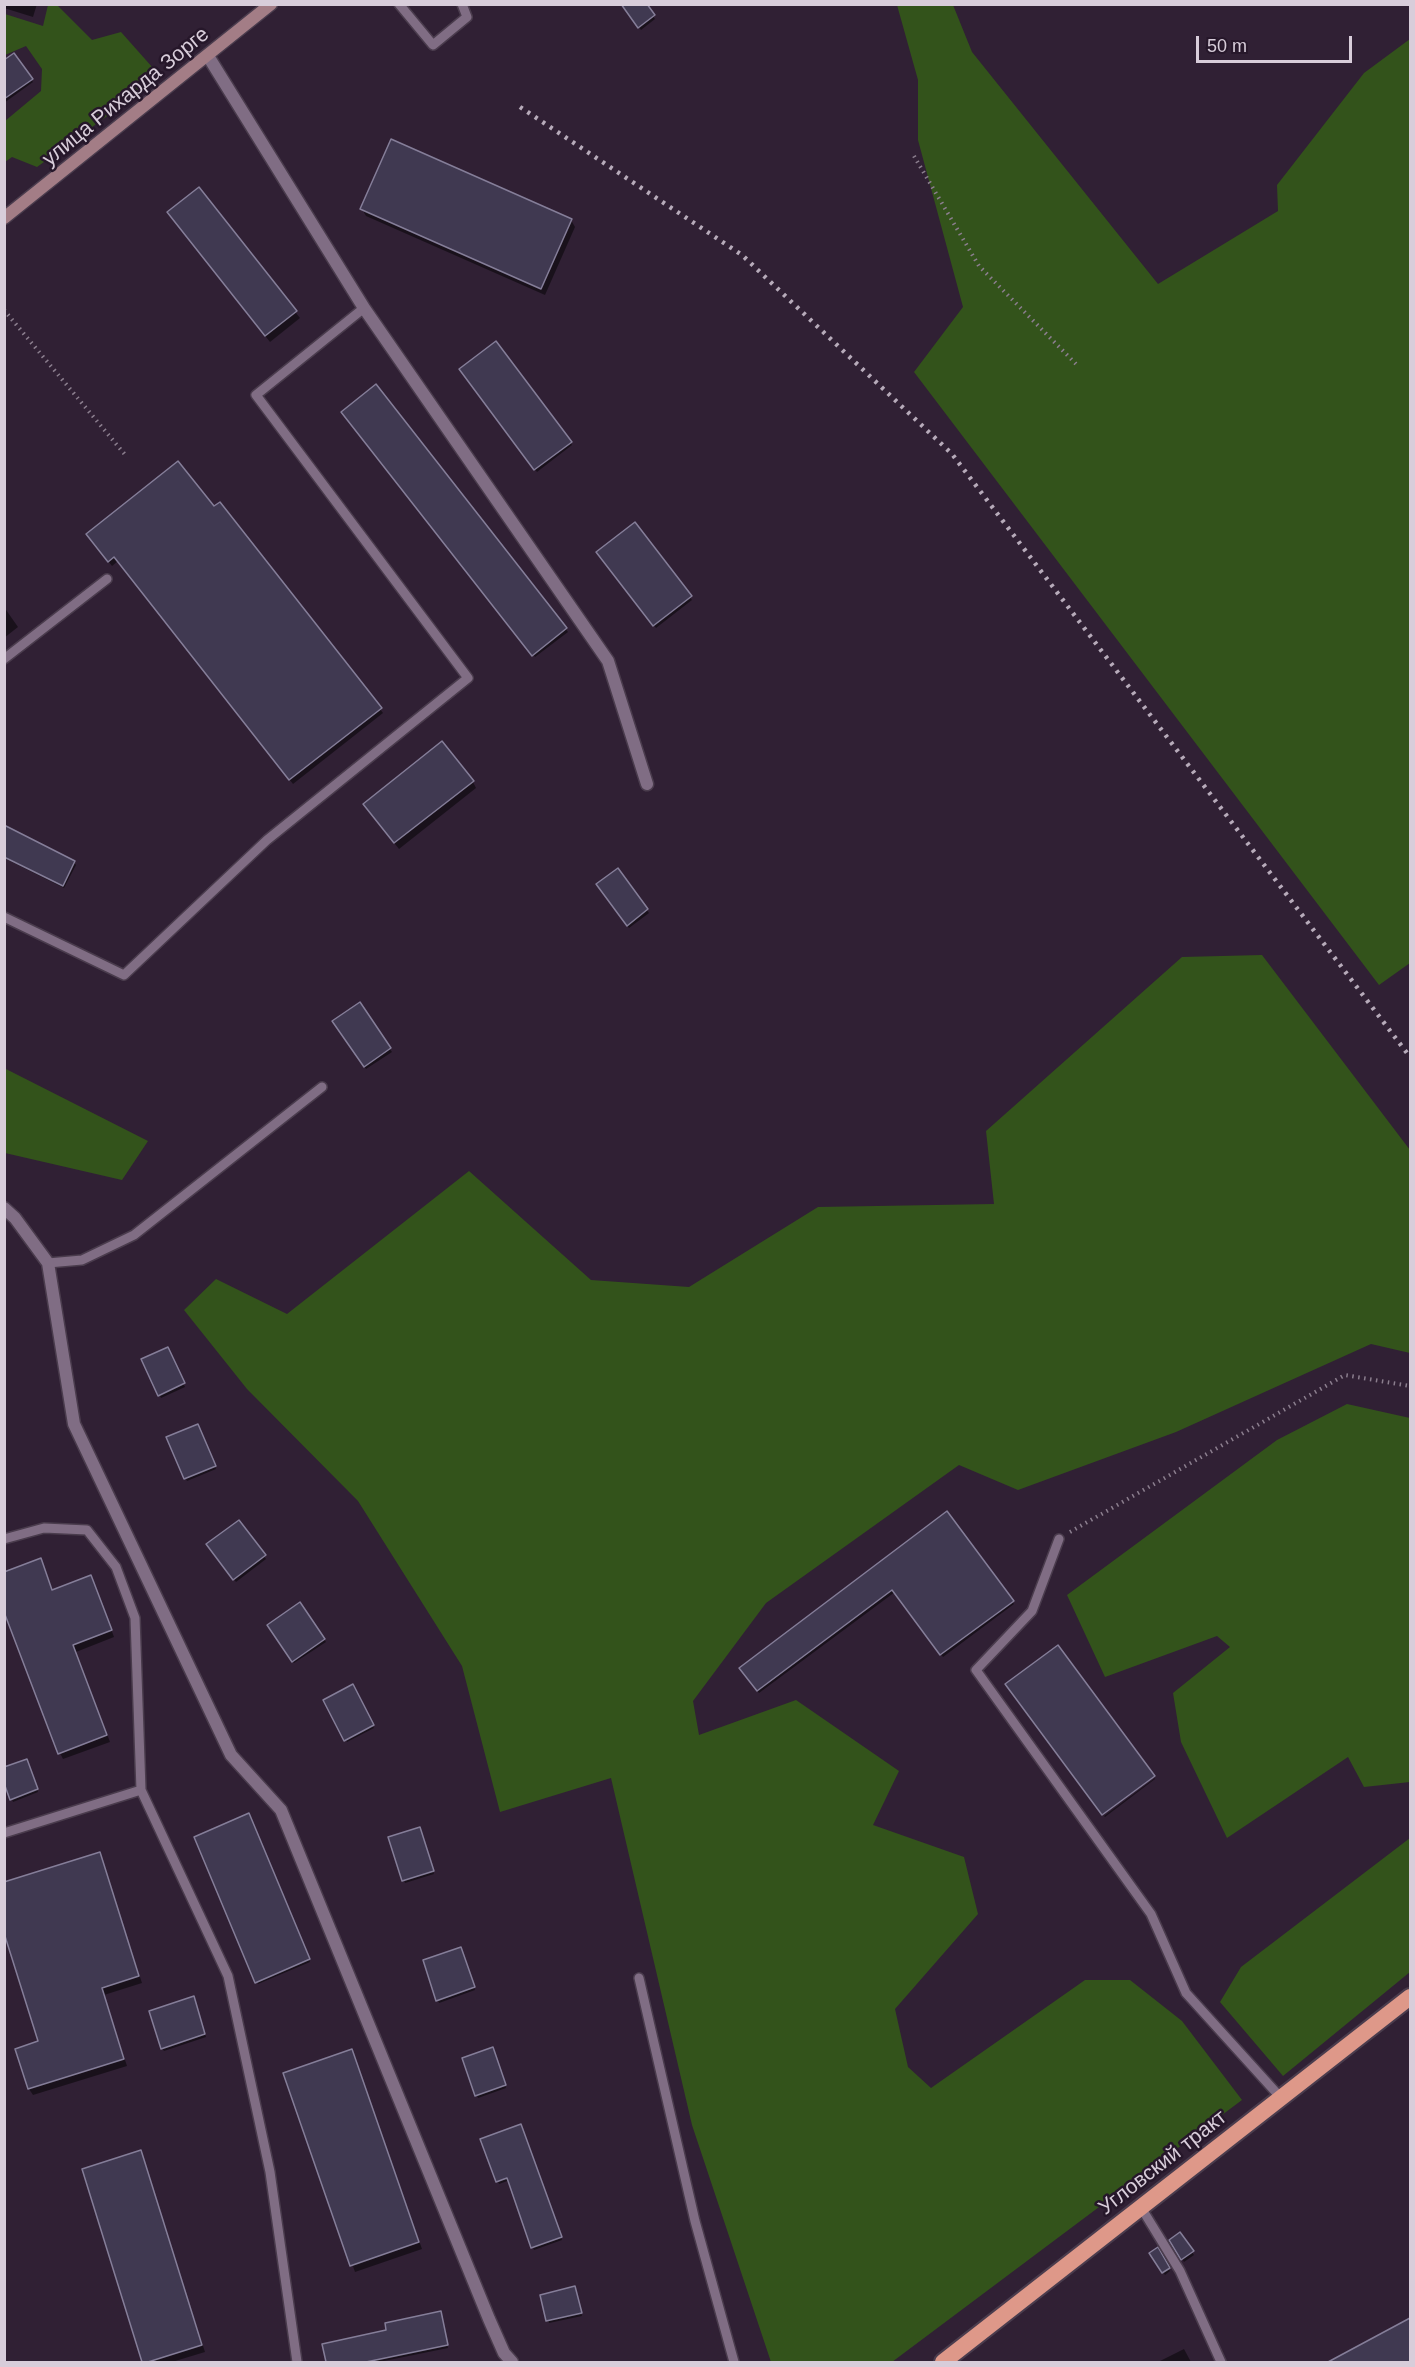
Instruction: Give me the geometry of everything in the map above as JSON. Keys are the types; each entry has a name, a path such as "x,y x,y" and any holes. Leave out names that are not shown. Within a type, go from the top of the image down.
{"highway":[{"name":"Угловский тракт","path":"943,2362 1410,1997"}],"main road":[{"name":"улица Рихарда Зорге","path":"4,219 271,4"}],"street":[{"path":"208,56 364,309 608,661 647,784"},
{"path":"4,1208 15,1218 48,1263 74,1424 231,1755 281,1810 489,2319 504,2353 512,2362"}],"lane":[{"path":"399,4 433,45 467,17 462,4"},
{"path":"4,916 124,975 267,840 468,678 256,395 364,309"},
{"path":"4,658 107,579"},
{"path":"48,1263 82,1260 134,1235 322,1088"},
{"path":"4,1539 44,1528 87,1530 116,1567 135,1618 141,1790 228,1976 270,2172 297,2362"},
{"path":"1059,1539 1032,1611 976,1670 1151,1914 1186,1993 1282,2099"},
{"path":"4,1833 141,1790"},
{"path":"639,1978 695,2221 734,2362"},
{"path":"1142,2208 1180,2271 1221,2362"}],"path":[{"path":"914,156 979,266 1079,366"},
{"path":"4,310 127,457"},
{"path":"1059,1539 1345,1375 1410,1386"}],"green space":[{"path":"48,5 57,5 92,40 121,32 161,77 37,167 12,157 5,162 5,121 41,91 42,69 26,46 5,55 5,14 43,26"},
{"path":"897,5 953,5 972,52 1158,284 1278,211 1277,185 1364,73 1410,39 1410,963 1379,985 914,372 963,307 918,140 918,80"},
{"path":"1262,955 1410,1150 1410,1353 1371,1344 1176,1432 1018,1490 959,1465 766,1603 693,1701 699,1735 796,1700 899,1771 873,1825 964,1857 978,1914 895,2009 908,2067 931,2088 1085,1980 1130,1980 1182,2021 1242,2100 892,2362 771,2362 692,2125 611,1778 500,1812 462,1666 358,1501 247,1389 184,1310 216,1279 287,1314 469,1171 591,1280 689,1287 818,1207 994,1204 986,1131 1182,957"},
{"path":"4,1068 148,1141 122,1180 5,1153"},
{"path":"1347,1404 1410,1418 1410,1782 1364,1787 1348,1757 1227,1838 1181,1742 1173,1693 1230,1647 1217,1636 1105,1677 1067,1595 1277,1440"},
{"path":"1410,1838 1410,1972 1283,2076 1220,2002 1241,1967"}],"building":[{"path":"621,4 647,4 655,15 638,28"},
{"path":"14,53 33,79 4,99 4,60"},
{"path":"391,139 572,219 541,289 360,209"},
{"path":"199,187 297,311 265,336 167,212"},
{"path":"496,341 572,442 534,470 459,369"},
{"path":"376,384 567,628 532,656 341,412"},
{"path":"178,461 214,506 220,502 382,708 289,780 114,557 108,562 86,534"},
{"path":"635,522 692,596 653,626 596,552"},
{"path":"442,741 474,781 394,843 363,804"},
{"path":"4,825 75,861 63,886 4,857"},
{"path":"618,868 648,909 627,926 596,884"},
{"path":"360,1002 391,1048 364,1067 332,1021"},
{"path":"168,1347 185,1383 158,1396 141,1359"},
{"path":"198,1424 216,1466 184,1479 166,1437"},
{"path":"947,1511 1014,1601 940,1655 892,1590 757,1691 739,1668"},
{"path":"239,1520 266,1555 233,1580 206,1544"},
{"path":"41,1558 52,1590 91,1575 112,1630 73,1645 107,1735 58,1754 4,1612 4,1572"},
{"path":"300,1602 325,1639 292,1662 267,1625"},
{"path":"1058,1645 1155,1776 1102,1815 1005,1684"},
{"path":"353,1684 374,1725 344,1741 323,1700"},
{"path":"27,1759 38,1789 10,1800 4,1783 4,1767"},
{"path":"249,1813 310,1959 255,1983 194,1837"},
{"path":"420,1827 434,1871 402,1881 388,1837"},
{"path":"100,1852 139,1976 102,1988 124,2059 28,2089 15,2049 38,2041 4,1933 4,1882"},
{"path":"461,1947 475,1987 436,2001 423,1960"},
{"path":"194,1996 205,2034 161,2049 149,2011"},
{"path":"493,2047 506,2085 475,2096 462,2058"},
{"path":"352,2049 419,2242 350,2266 283,2073"},
{"path":"521,2124 562,2237 531,2248 507,2178 496,2182 480,2139"},
{"path":"141,2150 202,2345 148,2362 142,2362 82,2169"},
{"path":"1180,2232 1194,2251 1181,2260 1169,2240"},
{"path":"1158,2247 1170,2268 1162,2273 1149,2253"},
{"path":"575,2286 582,2313 546,2321 540,2295"},
{"path":"441,2311 448,2345 366,2362 326,2362 322,2344 386,2330 385,2323"},
{"path":"1410,2318 1410,2362 1328,2362"}],"railway":[{"path":"520,107 742,255 952,454 1410,1057"}]}
